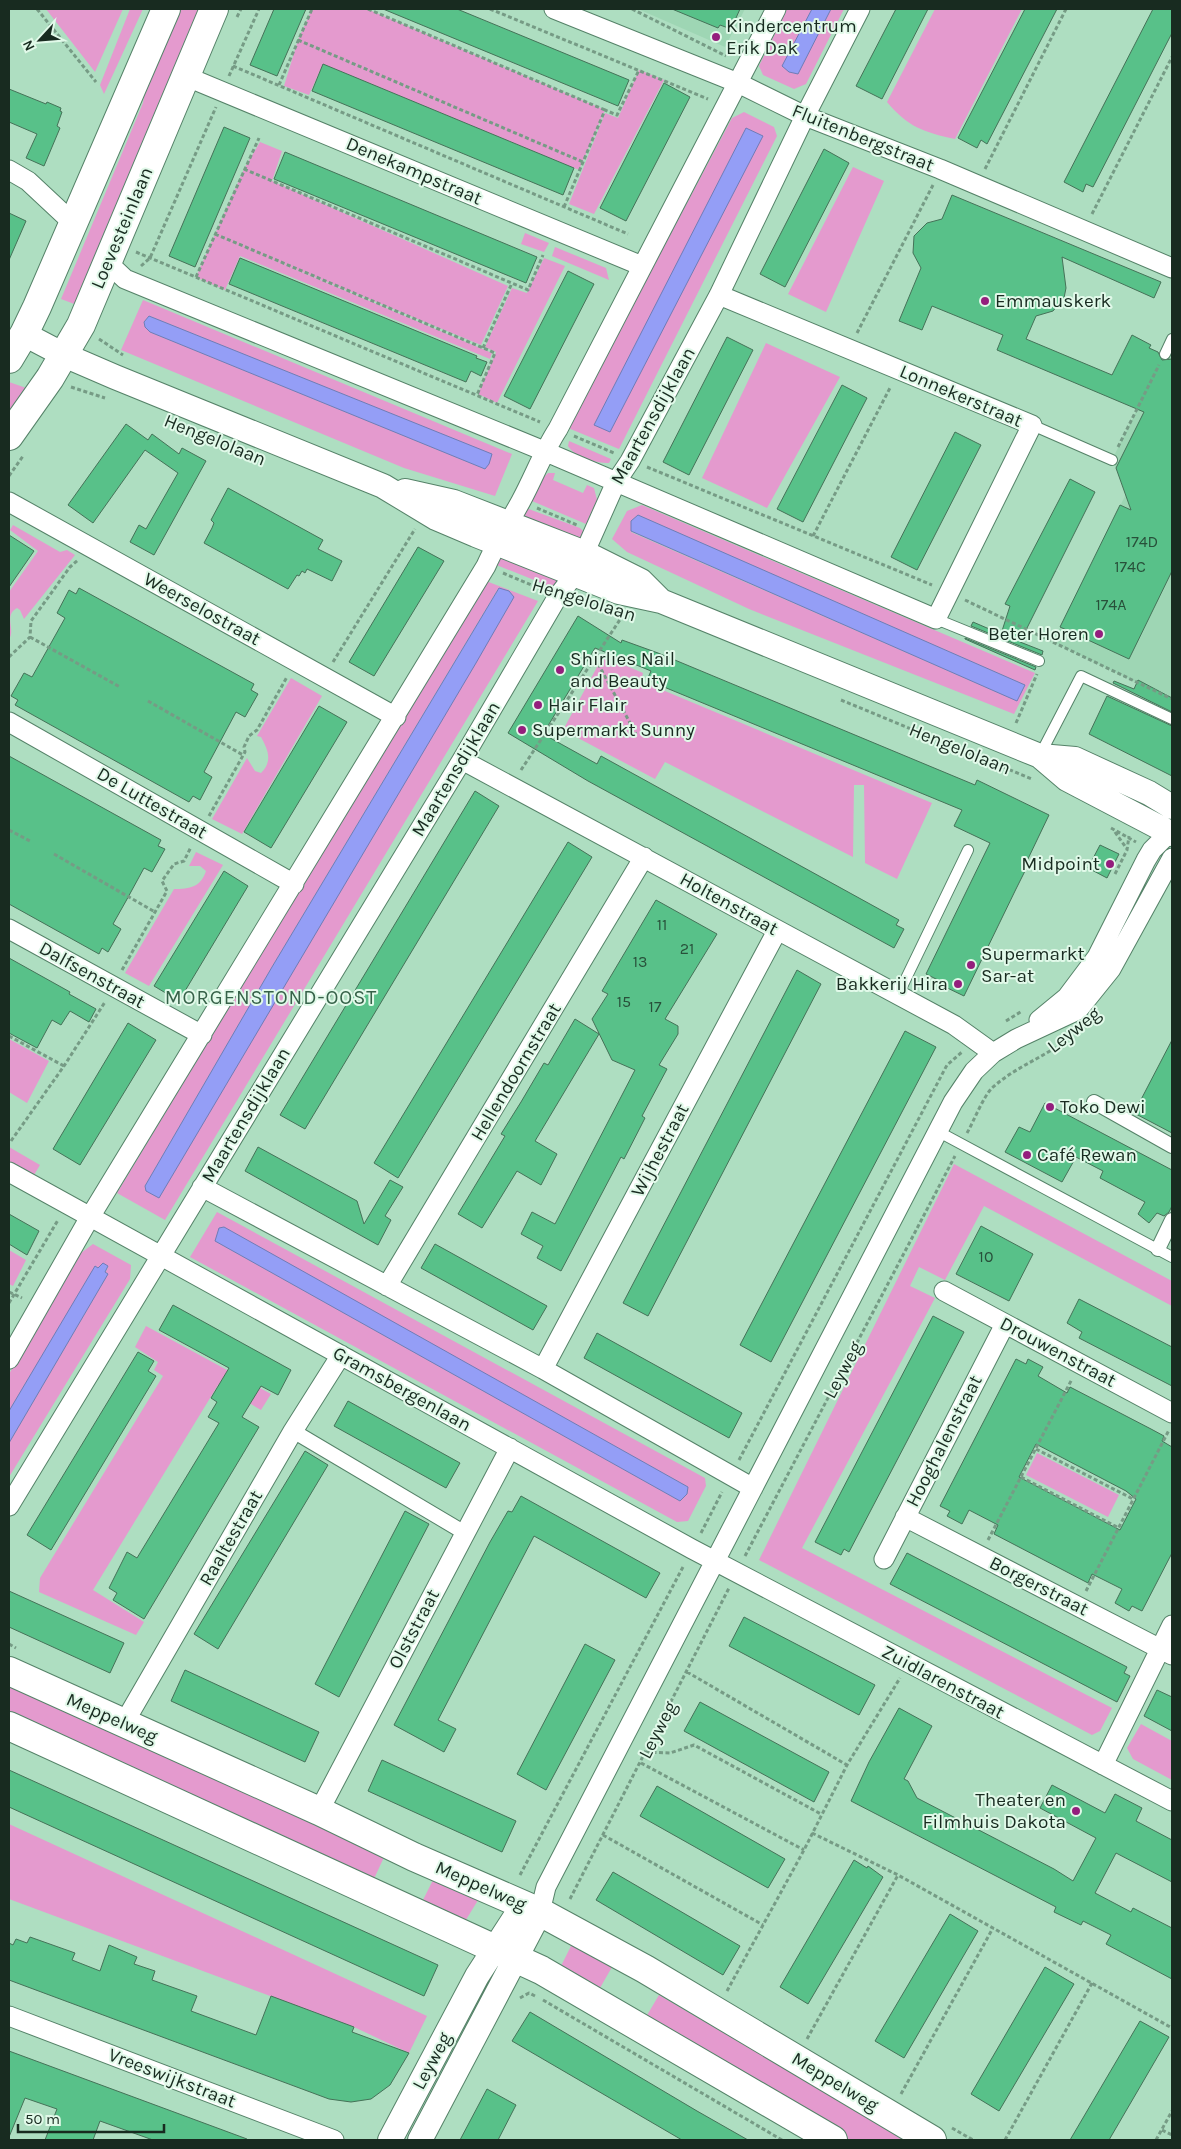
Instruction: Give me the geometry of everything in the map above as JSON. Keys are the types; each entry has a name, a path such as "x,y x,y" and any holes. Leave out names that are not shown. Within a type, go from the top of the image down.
{"main road":[{"path":"9,359 16,331 73,223 166,9"},
{"name":"Loevesteinlaan","path":"9,436 50,378 116,261 185,76 214,9"},
{"name":"Meppelweg","path":"9,1671 318,1811 414,1857 536,1901 645,1969 932,2140"},
{"path":"9,1726 550,1974 833,2140"}],"street":[{"name":"Fluitenbergstraat","path":"554,9 738,83 805,116 977,185 1172,268"},
{"path":"9,1359 90,1217 486,566 501,534 521,501 544,451 558,429 776,9"},
{"name":"Maartensdijklaan","path":"9,1506 462,760 558,596 580,563 616,482 630,461 719,295 805,116 860,9"},
{"name":"Denekampstraat","path":"185,76 642,266"},
{"path":"9,170 28,181 73,223"},
{"path":"116,261 544,451 936,619"},
{"name":"Lonnekerstraat","path":"719,295 1032,426 936,619"},
{"name":"Hengelolaan","path":"16,331 64,355 383,486 436,518 501,534 580,563 619,592 661,601 1040,756 1075,759 1149,793 1172,807"},
{"name":"Weerselostraat","path":"9,502 396,716"},
{"name":"De Luttestraat","path":"9,722 294,884"},
{"name":"Hengelolaan","path":"1040,756 1067,779 1171,832"},
{"name":"Holtenstraat","path":"462,760 954,1025 993,1053"},
{"name":"Leyweg","path":"390,2140 536,1901 954,1102 974,1071 993,1053 1016,1038 1067,997 1097,957 1146,860 1171,832"},
{"name":"Hellendoornstraat","path":"387,1286 644,857"},
{"name":"Leyweg","path":"1016,1038 1078,1010 1111,969 1172,858"},
{"name":"Dalfsenstraat","path":"9,930 202,1035"},
{"name":"Wijhestraat","path":"543,1369 778,931"},
{"path":"1094,1102 1172,1146"},
{"name":"Gramsbergenlaan","path":"9,1172 714,1561"},
{"path":"202,1187 543,1369 753,1488"},
{"path":"1158,1249 1172,1220"},
{"name":"Drouwenstraat","path":"944,1290 1172,1413"},
{"name":"Hooghalenstraat","path":"884,1559 1005,1324"},
{"name":"Raaltestraat","path":"124,1723 293,1431 341,1355"},
{"path":"293,1431 465,1533"},
{"name":"Olststraat","path":"318,1811 510,1448"},
{"name":"Borgerstraat","path":"905,1517 1166,1652"},
{"name":"Zuidlarenstraat","path":"714,1561 1172,1801"},
{"path":"1103,1765 1166,1652 1172,1625"},
{"name":"Leyweg","path":"420,2140 505,1953"},
{"name":"Vreeswijkstraat","path":"9,2016 334,2140"}],"lane":[{"path":"1165,354 1172,339"},
{"path":"1032,426 1112,460"},
{"path":"936,619 1039,666"},
{"path":"1040,756 1081,676 1172,719"},
{"path":"898,995 968,850"},
{"path":"939,1132 1172,1257"}],"path":[{"path":"37,9 96,82"},
{"path":"150,258 259,9"},
{"path":"279,85 312,9"},
{"path":"368,9 617,115 638,70"},
{"path":"490,9 725,107"},
{"path":"632,9 747,65"},
{"path":"977,185 1066,9"},
{"path":"298,40 583,162"},
{"path":"1083,230 1172,56"},
{"path":"234,66 628,234"},
{"path":"564,206 605,110"},
{"path":"196,277 259,138"},
{"path":"244,169 528,290 543,255"},
{"path":"849,349 933,184"},
{"path":"215,234 495,353 477,395"},
{"path":"116,261 150,258"},
{"path":"116,261 150,258 196,277 630,461 949,592 1172,699"},
{"path":"483,348 512,283"},
{"path":"1112,460 1165,354"},
{"path":"813,536 899,370"},
{"path":"70,393 77,390 111,400"},
{"path":"324,677 418,524"},
{"path":"9,657 30,637 31,621 70,567 91,548"},
{"name":"Hengelolaan","path":"486,566 558,596"},
{"path":"511,786 626,611"},
{"path":"30,637 120,687"},
{"path":"1049,650 1052,642"},
{"path":"595,658 636,734"},
{"path":"1015,726 1039,666"},
{"name":"Hengelolaan","path":"836,698 1034,780"},
{"path":"148,701 244,755"},
{"path":"1108,826 1115,831"},
{"path":"9,830 30,841"},
{"path":"54,854 155,912"},
{"path":"11,1141 64,1066 108,997"},
{"name":"Leyweg","path":"570,1899 737,1572 990,1090 1024,1064 1064,1043 1077,1032"},
{"path":"9,1036 64,1066"},
{"path":"9,1304 68,1204"},
{"path":"980,1556 1080,1364"},
{"path":"1078,1607 1172,1424"},
{"path":"1036,1449 1134,1499"},
{"path":"1021,1477 1119,1528"},
{"path":"725,1994 804,1850 847,1765 908,1664"},
{"path":"687,1672 847,1765"},
{"path":"646,1752 670,1753 694,1745 821,1814"},
{"path":"641,1763 804,1850"},
{"path":"812,1833 898,1875 1172,2028"},
{"path":"603,1835 764,1925"},
{"path":"805,2041 898,1875"},
{"path":"899,2097 993,1928"},
{"path":"1005,2140 1092,1983"},
{"path":"520,1998 529,1993 782,2140"},
{"path":"1156,2140 1172,2111"},
{"path":"1162,2130 1172,2136"}],"shaded area":[{"path":"46,9 123,9 95,72"},
{"path":"130,9 143,9 104,94 100,85"},
{"path":"174,9 204,9 77,305 61,299 143,103 150,63"},
{"path":"312,9 367,9 605,110 579,170 323,64 309,95 284,86 298,40"},
{"name":"Kindercentrum Erik Dak","path":"638,9 745,9 725,47"},
{"path":"787,9 812,9 783,65 797,74 831,9 844,9 806,84 794,89 763,75 759,66"},
{"path":"935,9 1022,9 955,139 925,131 909,123 887,102"},
{"path":"639,70 664,80 594,214 569,204 605,113 618,118"},
{"path":"744,112 774,127 777,136 619,449 568,428 732,118"},
{"path":"260,142 282,151 272,181 508,286 481,345 264,256 492,353 490,359 240,256 225,290 196,277 244,169"},
{"path":"853,167 884,181 826,312 788,294"},
{"path":"525,233 549,243 544,252 521,244"},
{"path":"555,247 606,268 609,280 552,256"},
{"path":"544,258 565,266 497,403 478,394 496,352 485,347 512,288 527,293"},
{"path":"143,300 512,454 495,496 404,468 121,350","holes":["149,316 491,454 485,469 150,332 145,327 144,322"]},
{"path":"1172,339 1172,700 1053,642 1127,492 1112,460"},
{"path":"766,343 840,377 767,508 702,478"},
{"path":"9,382 32,390 9,420"},
{"path":"569,441 611,459 609,463 586,459 571,450 568,446"},
{"path":"548,473 555,473 553,480 583,493 587,485 594,488 597,500 586,524 532,501"},
{"path":"642,505 1035,673 1014,714 749,609 627,552 612,539 627,511","holes":["638,515 1025,685 1017,701 631,532 631,521"]},
{"path":"526,508 580,528 584,532 580,539 524,520 522,515"},
{"path":"13,525 60,552 67,550 75,555 24,619 20,610 17,608 13,611 10,619 11,635 9,639 9,592 38,551 10,530"},
{"path":"500,555 558,580 554,588 494,564"},
{"path":"486,581 538,601 165,1220 117,1193","holes":["498,589 509,591 279,993 159,1197 146,1191 145,1186 272,967"]},
{"path":"603,656 643,673 641,681 932,803 897,879 865,863 864,785 854,785 853,857 665,762 655,779 563,730"},
{"path":"291,678 322,696 242,834 212,819 247,758 255,771 261,773 265,769 268,760 266,746 261,737 257,736"},
{"path":"196,852 223,865 149,986 125,973 174,889 194,886 204,876 206,871 200,866 189,866"},
{"path":"9,1039 49,1061 27,1103 9,1092"},
{"path":"9,1147 40,1165 34,1175 9,1161"},
{"path":"954,1164 1172,1281 1172,1306 984,1206 945,1280 919,1267 910,1286 935,1298 802,1548 1112,1708 1100,1731 1092,1735 759,1560"},
{"path":"217,1212 705,1478 706,1486 688,1521 677,1522 190,1257","holes":["215,1241 485,1374 688,1487 687,1494 680,1501"]},
{"path":"93,1244 131,1265 130,1279 9,1477 9,1443 108,1274 105,1273 108,1267 95,1267 9,1411 9,1374 81,1253"},
{"path":"9,1250 26,1260 13,1286 9,1284"},
{"path":"146,1326 271,1394 261,1410 218,1385 93,1590 144,1622 136,1635 39,1592 40,1578 163,1376 154,1370 158,1362 135,1347"},
{"path":"1037,1453 1119,1495 1108,1517 1026,1475"},
{"path":"9,1680 386,1853 372,1883 9,1718"},
{"path":"1141,1724 1172,1741 1172,1780 1133,1759 1127,1748"},
{"path":"9,1824 427,2016 409,2053 354,2027 9,1899"},
{"path":"435,1876 480,1897 464,1923 421,1904"},
{"path":"572,1944 612,1967 596,1995 558,1972"},
{"path":"659,1995 907,2140 845,2140 643,2022"}],"water":[{"path":"812,9 831,9 798,74 789,72 782,66"},
{"path":"746,128 763,136 610,432 594,425"},
{"path":"149,316 492,454 489,464 485,469 150,332 145,327 144,322"},
{"path":"638,515 1025,685 1017,701 631,531 631,521"},
{"path":"499,588 509,591 514,597 476,663 159,1198 146,1191 145,1186 272,967"},
{"path":"224,1227 688,1487 687,1494 680,1501 215,1241 219,1228"},
{"path":"103,1263 108,1266 105,1272 108,1274 9,1443 9,1411 95,1266 98,1268"}],"building":[{"path":"274,9 306,9 277,76 250,65"},
{"path":"383,9 457,9 629,80 618,106"},
{"path":"672,9 740,9 731,29 720,25 718,28"},
{"path":"896,9 928,9 882,99 856,86"},
{"path":"1025,9 1057,9 987,144 981,140 977,148 958,138"},
{"path":"1153,9 1172,9 1172,33 1093,187 1086,184 1083,192 1064,182"},
{"path":"323,64 574,168 563,195 312,91"},
{"path":"664,83 690,97 626,221 600,208"},
{"path":"9,89 61,108 60,111 62,112 57,126 60,128 44,166 26,158 37,134 9,122"},
{"path":"224,127 250,138 195,267 169,256"},
{"path":"824,149 849,163 785,287 760,274"},
{"path":"285,152 537,257 526,283 274,179"},
{"path":"952,195 1161,282 1154,298 1062,257 1066,288 1064,298 1053,311 1036,316 1026,339 1112,375 1132,335 1151,345 1149,348 1158,352 1162,360 1172,359 1172,571 1129,659 1060,627 1120,505 1131,510 1116,468 1144,412 997,350 1003,335 932,306 922,330 899,321 921,268 913,253 914,236 927,223 942,219"},
{"path":"9,213 26,221 9,260"},
{"path":"240,258 477,356 476,358 487,362 481,376 471,371 466,382 229,284"},
{"path":"568,271 594,284 530,409 504,396"},
{"path":"727,337 753,350 689,475 663,462"},
{"path":"842,385 867,398 803,522 777,509"},
{"path":"126,424 148,440 152,434 179,454 182,448 206,461 154,555 130,542 139,525 146,529 178,473 145,450 93,523 68,505"},
{"path":"955,432 981,445 917,570 891,557"},
{"path":"1070,479 1095,492 1020,642 1043,651 1042,655 971,626 973,622 1001,634 1010,606 1005,604"},
{"path":"228,488 323,540 318,549 342,561 332,581 307,569 305,573 302,571 299,576 297,575 288,589 204,543 214,523 211,520"},
{"path":"9,535 34,551 9,587"},
{"path":"418,547 444,561 374,676 349,662"},
{"path":"79,588 254,684 251,690 258,694 245,717 236,712 204,772 212,777 200,800 193,796 189,802 15,705 18,700 11,696 24,673 32,677 65,618 57,613 69,590 76,594"},
{"path":"578,616 621,643 622,640 658,653 975,785 977,780 1049,815 1026,863 1028,865 964,996 937,983 938,980 926,974 990,843 954,826 962,810 647,680 651,671 595,648 543,734 597,764 601,756 899,920 896,925 904,929 894,948 588,781 508,733"},
{"path":"965,639 1036,667 1035,670"},
{"path":"1138,680 1172,698 1172,712 1113,683 1114,681 1134,689"},
{"path":"1107,696 1172,726 1172,776 1089,734"},
{"path":"319,706 347,722 271,848 244,832"},
{"path":"9,756 161,840 158,846 165,849 152,872 144,868 113,924 121,929 108,952 102,948 99,954 9,904"},
{"path":"475,791 499,806 305,1129 280,1115"},
{"path":"568,842 592,857 398,1178 374,1163"},
{"path":"1100,845 1119,854 1107,878 1088,868"},
{"path":"224,871 248,886 179,1001 154,986"},
{"path":"656,900 717,934 665,1019 678,1026 678,1034 659,1065 667,1069 642,1116 645,1118 624,1159 621,1157 561,1271 537,1258 543,1246 521,1234 532,1212 555,1224 635,1070 612,1060 592,1019 608,994 602,991"},
{"path":"9,958 70,992 69,994 96,1009 89,1022 70,1011 61,1025 52,1020 37,1048 9,1033"},
{"path":"797,970 821,984 648,1316 623,1303"},
{"path":"575,1019 599,1034 535,1141 557,1154 541,1185 517,1171 482,1228 458,1214 505,1136 501,1134 544,1063 548,1065"},
{"path":"128,1023 156,1040 80,1165 53,1149"},
{"path":"905,1031 936,1047 771,1362 740,1345"},
{"path":"1172,1040 1172,1133 1134,1113"},
{"path":"1045,1103 1172,1170 1172,1206 1169,1212 1164,1216 1157,1213 1149,1223 1138,1214 1145,1202 1100,1178 1103,1171 1076,1157 1062,1182 1005,1152 1019,1127 1030,1132"},
{"path":"258,1147 357,1201 364,1224 390,1180 403,1187 385,1216 391,1220 378,1245 245,1171"},
{"path":"9,1214 39,1231 27,1255 9,1244"},
{"path":"981,1226 1033,1254 1009,1301 956,1274"},
{"path":"435,1244 547,1306 533,1330 421,1268"},
{"path":"1079,1299 1172,1347 1172,1386 1079,1338 1082,1332 1067,1323"},
{"path":"173,1305 291,1370 278,1395 261,1386 242,1417 259,1427 144,1619 113,1600 117,1593 109,1588 127,1552 137,1558 219,1423 208,1417 217,1402 211,1398 229,1368 159,1330"},
{"path":"933,1316 964,1332 849,1552 844,1549 841,1555 815,1542"},
{"path":"597,1333 742,1413 729,1438 584,1358"},
{"path":"138,1352 154,1361 148,1371 156,1376 51,1550 27,1535"},
{"path":"1016,1359 1026,1364 1028,1359 1043,1367 1038,1376 1067,1393 1070,1387 1151,1429 1164,1436 1162,1441 1172,1447 1172,1553 1142,1611 1132,1606 1129,1611 1115,1603 1122,1589 1092,1574 1088,1583 994,1534 998,1525 969,1510 962,1524 947,1516 950,1511 940,1506","holes":["1036,1444 1126,1491 1136,1499 1120,1530 1019,1477"]},
{"path":"348,1401 460,1463 446,1488 334,1426"},
{"path":"305,1451 328,1465 218,1649 194,1634"},
{"path":"521,1496 660,1573 646,1598 534,1536 438,1720 456,1729 444,1752 394,1725 490,1542 508,1511 512,1512"},
{"path":"405,1511 429,1524 339,1697 315,1684"},
{"path":"907,1553 1127,1667 1124,1673 1130,1676 1117,1702 890,1584"},
{"path":"9,1591 124,1643 110,1673 9,1627"},
{"path":"744,1617 875,1685 859,1715 729,1646"},
{"path":"585,1644 615,1660 546,1790 517,1774"},
{"path":"185,1670 319,1732 305,1762 171,1701"},
{"path":"1157,1690 1172,1697 1172,1731 1144,1716"},
{"path":"700,1702 829,1772 814,1802 684,1731"},
{"path":"899,1708 932,1726 904,1779 908,1781 917,1798 1054,1869 1073,1881 1096,1838 1040,1808 1052,1785 1105,1813 1115,1794 1142,1808 1136,1821 1172,1840 1172,1882 1116,1853 1095,1893 1131,1912 1133,1908 1172,1928 1172,1979 1106,1944 1111,1935 1083,1921 1081,1925 1054,1912 1056,1907 851,1801 869,1762"},
{"path":"382,1760 516,1821 502,1852 368,1791"},
{"path":"9,1770 438,1965 424,1996 9,1807"},
{"path":"657,1786 785,1859 768,1888 640,1816"},
{"path":"854,1860 867,1868 868,1866 883,1877 808,2004 780,1987"},
{"path":"613,1872 740,1946 723,1975 596,1900"},
{"path":"950,1914 978,1931 904,2058 875,2041"},
{"path":"30,1937 75,1953 72,1960 100,1971 109,1945 137,1957 134,1964 155,1971 152,1980 197,1996 191,2011 256,2035 271,1996 354,2027 352,2032 409,2053 390,2085 371,2099 351,2102 329,2099 9,1980 9,1943 13,1945 16,1939 27,1943"},
{"path":"1045,1967 1074,1984 999,2111 971,2094"},
{"path":"530,2012 748,2140 682,2140 512,2041"},
{"path":"1140,2021 1169,2037 1109,2140 1070,2140"},
{"path":"9,2051 247,2140 153,2140 100,2121 93,2140 45,2140 57,2109 25,2098 9,2137"},
{"path":"487,2089 516,2105 498,2140 460,2140"}],"place":[{"name":"Kindercentrum Erik Dak","path":"716,37"},
{"name":"Emmauskerk","path":"985,301"},
{"name":"Beter Horen","path":"1099,634"},
{"name":"Shirlies Nail and Beauty","path":"560,670"},
{"name":"Hair Flair","path":"538,705"},
{"name":"Supermarkt Sunny","path":"522,730"},
{"name":"Midpoint","path":"1110,864"},
{"name":"Supermarkt Sar-at","path":"971,965"},
{"name":"Bakkerij Hira","path":"958,984"},
{"name":"Toko Dewi","path":"1050,1107"},
{"name":"Café Rewan","path":"1027,1155"},
{"name":"Theater en Filmhuis Dakota","path":"1076,1811"}],"district":[{"name":"MORGENSTOND-OOST","path":"271,997"}]}
